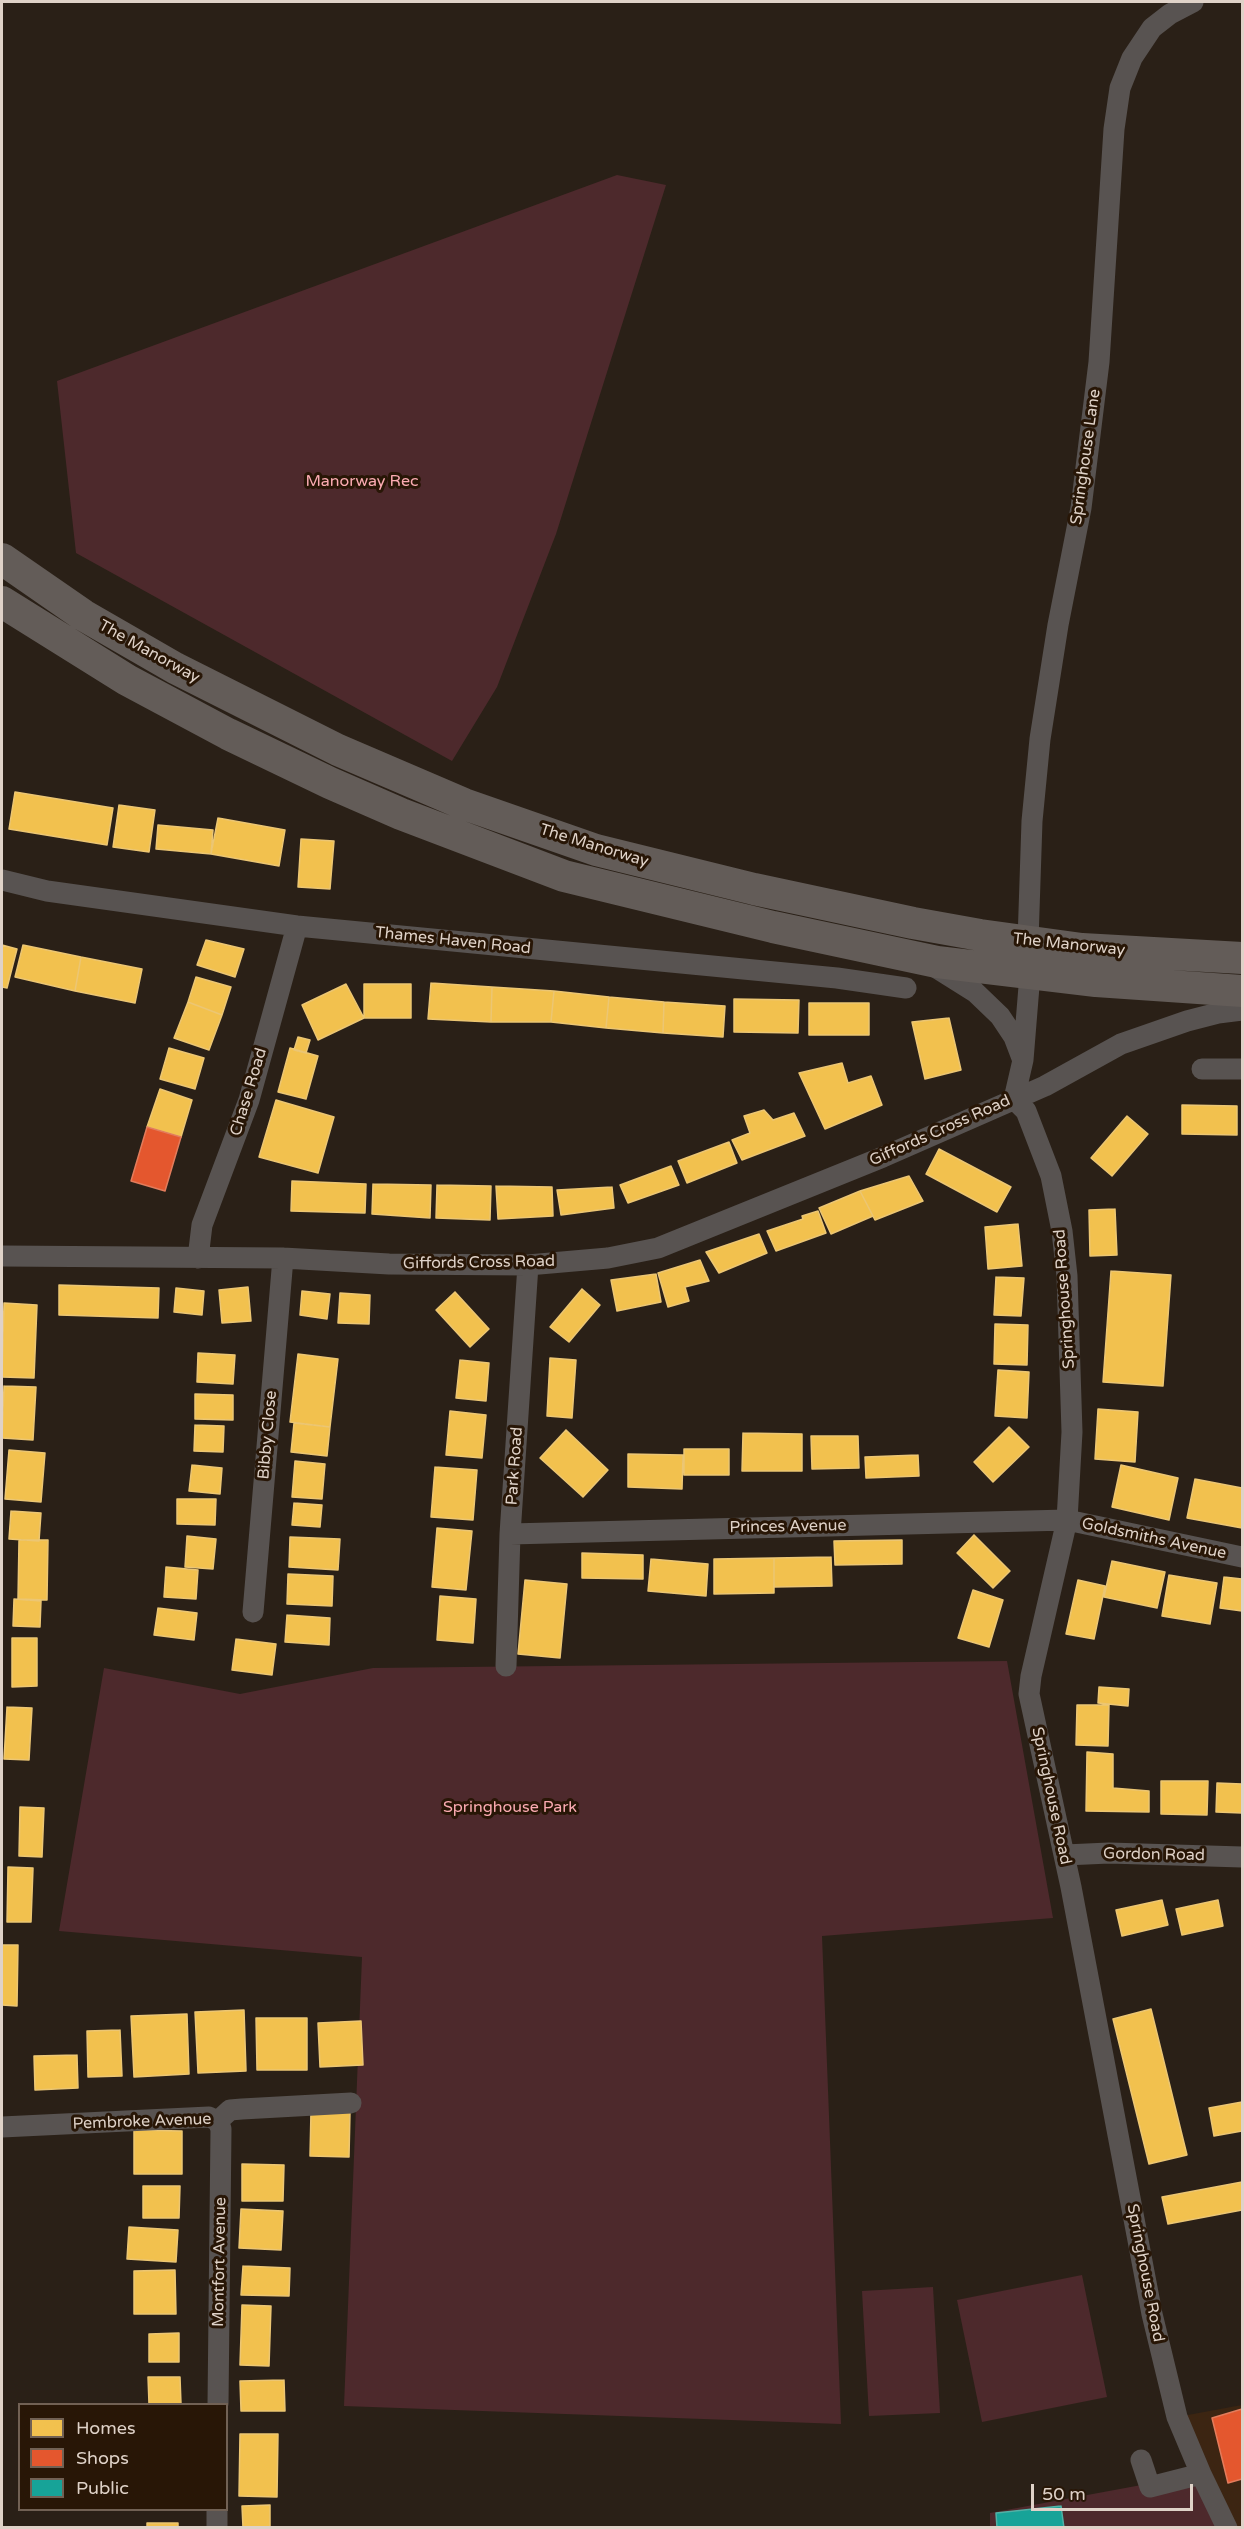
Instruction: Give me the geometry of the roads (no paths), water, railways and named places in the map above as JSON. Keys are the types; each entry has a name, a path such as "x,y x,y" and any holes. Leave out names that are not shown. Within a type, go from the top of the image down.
{"main road":[{"name":"The Manorway","path":"2,560 83,615 176,668 338,750 464,804 596,850 754,890 913,923 1082,949 1242,958"},
{"name":"The Manorway","path":"2,602 127,680 228,734 330,783 469,841 564,876 773,927 924,959 1030,974 1242,991"}],"street":[{"name":"Springhouse Lane","path":"1030,974 1028,941 1032,821 1040,739 1058,625 1081,508 1099,362 1114,129 1120,88 1132,58 1152,28 1170,14 1193,2"},
{"name":"Thames Haven Road","path":"2,880 47,891 297,926 837,978 906,988"},
{"name":"Chase Road","path":"198,1258 202,1226 249,1100 297,926"},
{"path":"924,959 975,992 1000,1016 1014,1036 1023,1060 1035,1074 1064,1075"},
{"path":"1014,1099 1023,1060 1030,974"},
{"name":"Giffords Cross Road","path":"2,1256 283,1258 389,1264 528,1265 608,1258 658,1248 883,1157 1014,1099 1120,1044 1187,1021 1242,1010"},
{"path":"1202,1069 1242,1069"},
{"name":"Springhouse Road","path":"1014,1099 1026,1111 1051,1176 1062,1231 1067,1276 1072,1432 1067,1520 1030,1676 1029,1694 1065,1855 1152,2314 1177,2417 1227,2528"},
{"name":"Bibby Close","path":"253,1612 283,1258"},
{"name":"Park Road","path":"506,1666 510,1534 528,1265"},
{"name":"Princes Avenue","path":"510,1534 1067,1520"},
{"name":"Goldsmiths Avenue","path":"1067,1520 1242,1557"},
{"name":"Gordon Road","path":"1065,1855 1109,1853 1242,1857"},
{"name":"Pembroke Avenue","path":"2,2127 209,2117 218,2121 230,2110 351,2103"},
{"name":"Montfort Avenue","path":"218,2121 221,2129 218,2403"},
{"path":"1141,2460 1150,2487 1201,2474"},
{"path":"217,2528 218,2511"}],"park label":[{"name":"Manorway Rec","path":"362,482"},
{"name":"Springhouse Park","path":"510,1808"}]}
